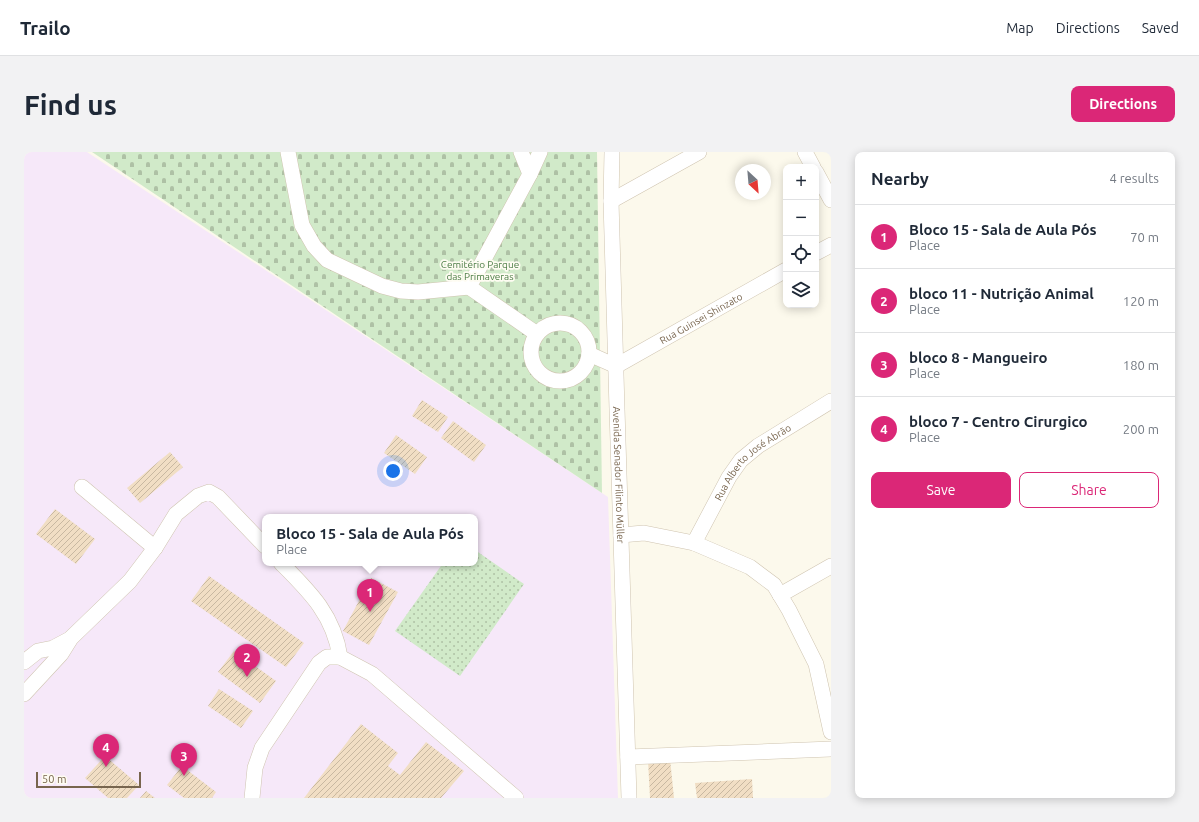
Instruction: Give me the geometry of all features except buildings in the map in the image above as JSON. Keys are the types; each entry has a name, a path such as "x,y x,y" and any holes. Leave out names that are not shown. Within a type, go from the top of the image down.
{"street":[{"path":"521,152 530,174"},
{"path":"469,287 530,174 540,152"},
{"name":"Avenida Senador Filinto Müller","path":"612,152 611,201 629,798"},
{"path":"611,201 699,152"},
{"path":"805,152 811,164"},
{"path":"290,153 302,225 314,246 327,260 382,286 401,290 418,292 469,287 537,334"},
{"path":"819,178 831,200"},
{"path":"819,251 831,245"},
{"name":"Rua Guinsei Shinzato","path":"616,366 783,272"},
{"path":"558,323 570,325 580,331 585,338 588,345 589,354 583,369 577,375 570,379 550,379 539,372 534,366 531,350 532,342 542,329 550,325 558,323"},
{"path":"589,354 616,366"},
{"name":"Rua Alberto José Abrão","path":"694,542 729,477 741,460 758,446 831,401"},
{"path":"82,487 155,548"},
{"path":"24,694 61,654 71,638 130,581 155,548 176,514 198,496 209,492 218,497 262,543"},
{"path":"620,535 644,533 694,542 750,567 774,585 789,610 816,664 829,716 831,732"},
{"path":"284,566 310,592 322,608 338,642 340,657"},
{"path":"780,595 831,566"},
{"path":"24,662 38,651 53,648 71,638"},
{"path":"38,651 49,657 51,660 50,667"},
{"path":"252,798 255,768 262,748 319,663 327,658 340,657 372,674 516,798"},
{"path":"628,757 831,749"}],"path":[{"path":"336,793 343,798"}],"shaded area":[{"path":"24,152 87,152 608,497 618,798 24,798"}],"green space":[{"name":"Cemitério Parque das Primaveras","path":"92,152 597,152 602,493"},
{"path":"478,552 524,584 460,676 395,631 441,566 478,566"}],"place":[{"name":"Bloco 15 - Sala de Aula Pós","path":"370,612"},
{"name":"bloco 11 - Nutrição Animal","path":"247,677"},
{"name":"bloco 7 - Centro Cirurgico","path":"106,767"},
{"name":"bloco 8 - Mangueiro","path":"184,776"}]}
